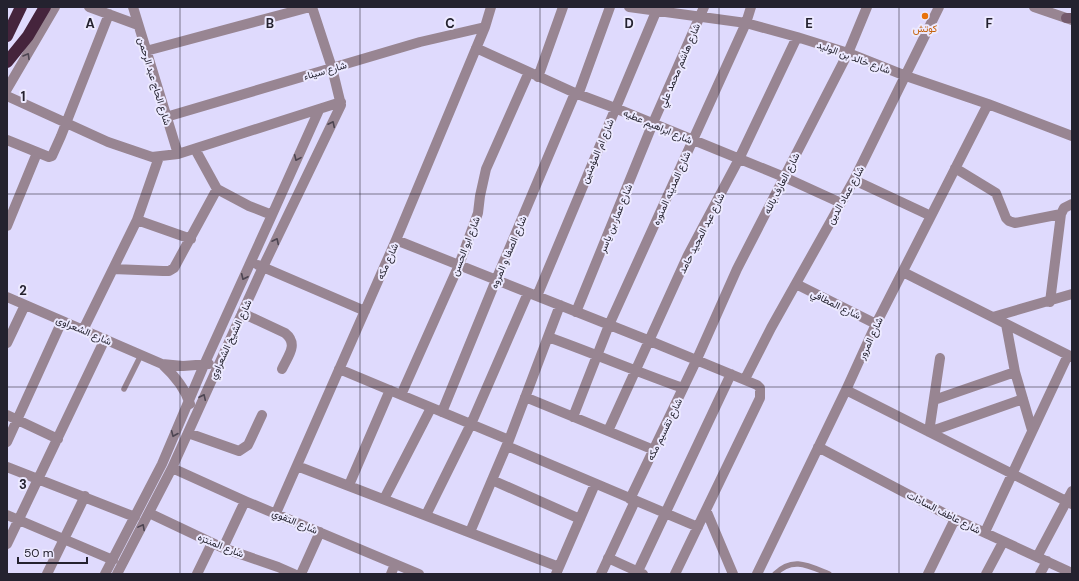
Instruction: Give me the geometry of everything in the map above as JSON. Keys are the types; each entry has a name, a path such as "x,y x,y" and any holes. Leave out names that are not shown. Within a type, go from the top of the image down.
{"highway":[{"path":"7,36 21,7"},
{"path":"7,62 28,36 45,7"}],"street":[{"path":"7,90 55,7"},
{"path":"89,7 138,25"},
{"name":"شارع الحاج عبد الرحمن","path":"133,7 178,154"},
{"path":"7,96 108,142 152,157 178,154 341,102 332,68 311,7 146,51"},
{"name":"شارع مكه","path":"276,513 396,240 485,27 491,7"},
{"name":"شارع ابو الحسن","path":"400,395 459,265 478,213 486,168 534,74 564,7"},
{"name":"شارع الصفا و المروه","path":"442,412 496,280 577,94 610,7"},
{"name":"شارع خالد بن الوليد","path":"629,7 658,9 700,18 746,24 797,37 988,104 1072,136"},
{"name":"شارع هاشم محمد علي","path":"653,124 704,7"},
{"name":"شارع المدينه المنوره","path":"573,417 609,324 746,24 751,7"},
{"name":"شارع العارف بالله","path":"697,359 737,268 848,54 867,7"},
{"name":"شارع عماد الدين","path":"745,379 771,328 854,180 939,7"},
{"path":"1034,7 1070,18"},
{"name":"شارع ام المؤمنين","path":"426,515 533,294 658,9"},
{"path":"7,140 49,158 52,156 109,14"},
{"name":"شارع سيناء","path":"166,117 420,42 485,27"},
{"name":"شارع عبد المجيد حامد","path":"608,431 688,255 739,159 797,37"},
{"name":"شارع ابراهيم عطيه","path":"476,48 577,94 784,176 841,202"},
{"name":"شارع الشيخ الشعراوي","path":"117,574 172,468 263,267 341,105 341,102"},
{"name":"شارع المرور","path":"757,574 846,390 876,324 988,104"},
{"name":"شارع الشيخ الشعراوي","path":"105,574 162,464 204,365 319,110"},
{"name":"شارع عمار بن ياسر","path":"576,312 653,124"},
{"path":"195,149 217,189 248,206 272,215"},
{"path":"7,226 37,153"},
{"path":"83,330 138,220 159,157"},
{"path":"955,168 996,193 1006,218 1009,221 1015,222 1061,214"},
{"path":"854,180 931,216"},
{"path":"114,269 169,271 174,268 217,189"},
{"path":"1050,302 1061,214 1064,208 1072,204"},
{"path":"138,220 191,239"},
{"path":"396,240 697,359 745,379 760,388 760,398 676,574"},
{"path":"251,262 365,312"},
{"path":"903,272 1070,356 1032,430 985,532"},
{"name":"شارع المطافي","path":"796,284 876,324"},
{"path":"993,317 1050,302 1072,294"},
{"name":"شارع الشعراوى","path":"7,297 162,364 173,374 182,386 189,400 194,418"},
{"path":"7,343 25,305"},
{"path":"470,532 508,443 560,305"},
{"path":"242,313 290,336 292,348 282,369"},
{"path":"7,442 62,321"},
{"path":"1006,324 1015,372 1032,430"},
{"path":"548,336 636,372 683,388"},
{"path":"7,544 105,339"},
{"path":"929,432 940,358"},
{"name":"شارع تقسيم مكه","path":"601,574 654,450 697,359"},
{"name":"شارع الشعراوى","path":"162,364 183,366 219,363"},
{"path":"340,369 471,424 596,484 698,527"},
{"path":"934,400 1015,372"},
{"path":"608,558 641,573 666,514 731,374"},
{"path":"349,485 390,390"},
{"path":"846,390 1069,502"},
{"path":"526,397 654,450"},
{"path":"929,432 1023,399"},
{"path":"384,499 431,408"},
{"path":"7,415 58,439"},
{"path":"188,433 239,451 248,445 262,415"},
{"name":"شارع عاطف السادات","path":"818,447 955,519 1072,573"},
{"path":"297,466 470,532 558,570 596,484"},
{"path":"7,467 85,496 135,517"},
{"name":"شارع التقوي","path":"172,468 419,574"},
{"path":"492,480 580,519"},
{"path":"1040,574 1042,559 1069,502 1072,491"},
{"path":"47,574 85,496"},
{"path":"223,548 246,501"},
{"path":"706,510 733,574"},
{"name":"شارع المنتزه","path":"149,513 223,548 276,570 294,574"},
{"path":"7,515 113,560"},
{"path":"928,574 955,519"},
{"path":"301,574 320,532"},
{"path":"986,574 1003,542"},
{"path":"197,574 212,543"},
{"path":"390,574 395,564"}],"lane":[{"path":"124,389 140,354"},
{"path":"775,574 785,566 794,563 805,564 829,574"}],"place":[{"name":"كوتش","path":"925,16"}]}
